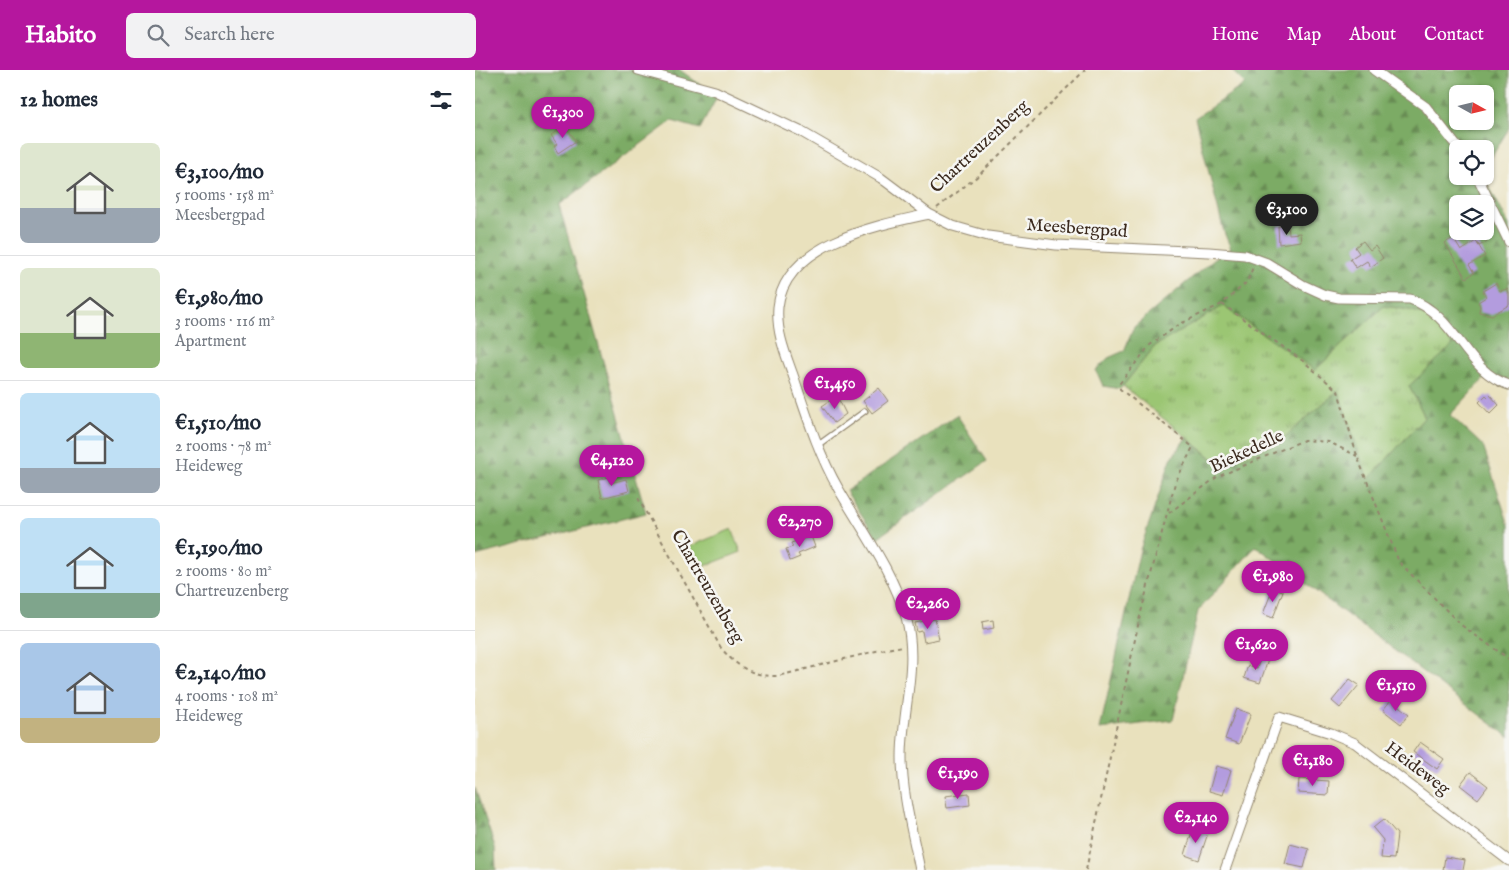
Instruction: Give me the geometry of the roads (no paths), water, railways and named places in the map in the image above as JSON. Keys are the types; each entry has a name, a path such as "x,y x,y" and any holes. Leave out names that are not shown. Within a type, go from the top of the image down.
{"street":[{"name":"Meesbergpad","path":"638,70 698,86 800,132 881,178 929,214 953,226 987,236 1021,241 1121,249 1209,252 1256,259 1325,295 1339,298 1410,299 1426,306 1446,322 1484,370 1509,385"},
{"path":"1374,70 1426,107 1452,140"},
{"path":"1481,185 1509,242"},
{"name":"Chartreuzenberg","path":"921,870 909,812 902,759 904,721 911,686 910,645 906,619 896,586 837,487 818,445 781,341 778,306 786,280 807,257 833,241 902,220 929,214"},
{"name":"Heideweg","path":"1225,870 1279,717 1331,733 1355,743 1509,861"}],"lane":[{"path":"818,445 865,411"}]}
